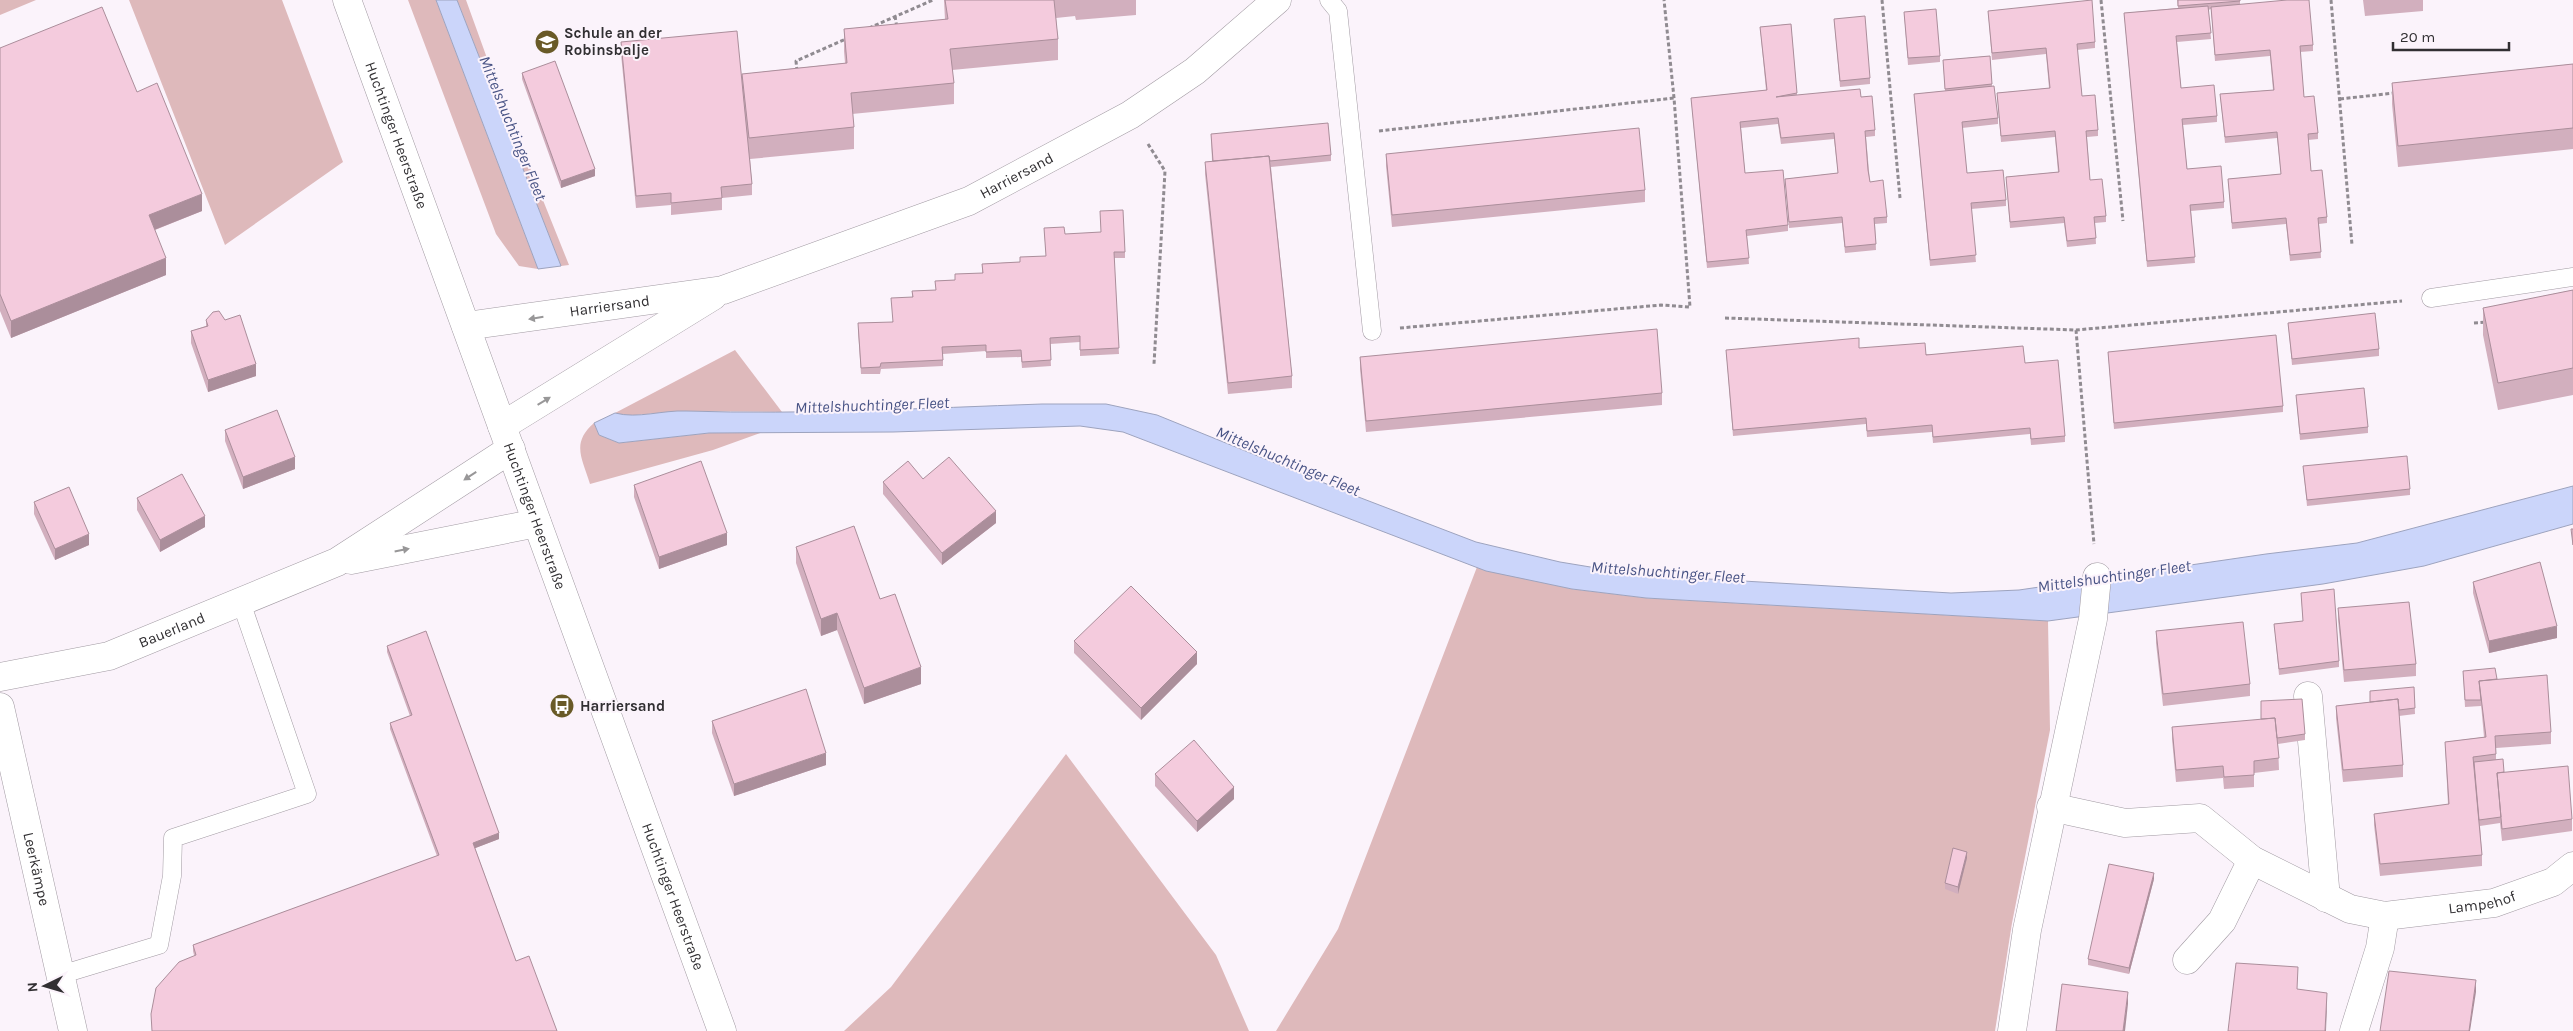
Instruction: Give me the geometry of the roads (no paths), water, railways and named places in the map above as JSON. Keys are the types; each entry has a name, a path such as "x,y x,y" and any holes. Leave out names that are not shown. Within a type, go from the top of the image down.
{"street":[{"name":"Huchtinger Heerstraße","path":"347,0 722,1031"},
{"name":"Harriersand","path":"466,326 723,290 969,201 1130,115 1195,71 1277,0"},
{"name":"Harriersand","path":"506,437 723,290"},
{"name":"Bauerland","path":"337,562 506,437"},
{"name":"Bauerland","path":"0,677 109,656 337,562 537,523"},
{"path":"2012,1031 2027,930 2051,807 2093,619 2097,577"},
{"path":"2308,696 2326,898"},
{"name":"Leerkämpe","path":"0,708 73,1031"},
{"name":"Lampehof","path":"2051,807 2125,823 2200,818 2252,860 2350,909 2384,916 2494,903 2553,882 2573,866"},
{"path":"2188,960 2222,921 2252,860"},
{"path":"2354,1031 2380,948 2384,916"}],"lane":[{"path":"1329,0 1338,11 1372,331"},
{"path":"2431,298 2573,277"},
{"path":"60,975 158,945 172,876 173,838 307,794 241,602"}],"water":[{"path":"436,0 457,0 561,266 538,269"},
{"path":"1042,404 1106,404 1157,415 1361,498 1476,542 1560,562 1639,575 1951,593 2019,590 2266,554 2357,543 2573,486 2573,524 2424,566 2323,584 2048,621 1646,598 1572,589 1486,571 1123,432 1080,426 893,432 709,433 619,443 599,435 594,423 615,413 641,415 677,411 820,412"}],"place":[{"name":"Schule an der Robinsbalje","path":"547,42"},
{"name":"Harriersand","path":"562,706"}],"water label":[{"name":"Mittelshuchtinger Fleet","path":"513,128"},
{"name":"Mittelshuchtinger Fleet","path":"872,405"},
{"name":"Mittelshuchtinger Fleet","path":"1288,461"},
{"name":"Mittelshuchtinger Fleet","path":"1668,572"},
{"name":"Mittelshuchtinger Fleet","path":"2114,576"}]}
